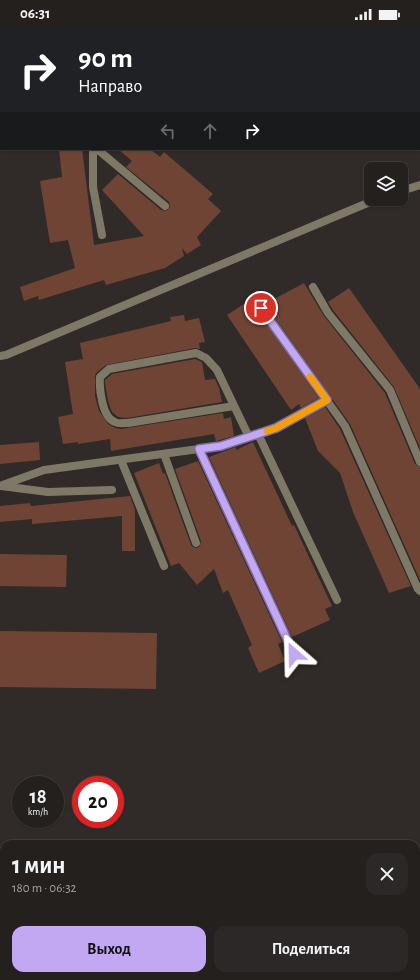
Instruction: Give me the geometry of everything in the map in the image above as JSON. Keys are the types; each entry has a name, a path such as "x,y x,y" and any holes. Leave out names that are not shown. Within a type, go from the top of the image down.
{"lane":[{"path":"93,150 93,187 102,235"},
{"path":"98,150 165,206"},
{"path":"408,189 420,185"},
{"path":"0,356 6,356 364,205"},
{"path":"313,287 328,313 390,390 420,462"},
{"path":"261,308 345,426 420,591"},
{"path":"234,406 128,423 115,422 107,416 99,388 100,377 109,369 196,353 206,358 217,370 249,437"},
{"path":"0,486 44,470 221,446 276,428 327,400"},
{"path":"258,434 337,600"},
{"path":"199,449 294,654"},
{"path":"164,454 196,543"},
{"path":"121,460 164,566"},
{"path":"0,486 48,492 112,490"}],"building":[{"path":"59,150 82,150 94,245 144,236 102,190 118,174 161,210 166,211 170,207 169,202 126,167 132,161 119,150 151,150 160,157 164,152 213,194 208,199 221,211 197,237 201,245 187,254 182,248 184,256 165,268 106,285 104,280 39,300 38,296 24,301 20,287 75,268 68,240 50,243 40,181 62,177"},
{"path":"304,283 324,316 385,393 415,464 420,467 420,580 350,424 265,304"},
{"path":"349,288 420,390 420,448 394,387 328,302"},
{"path":"247,302 253,311 256,309 319,398 301,408 299,404 291,410 227,315"},
{"path":"184,315 185,321 199,318 205,342 199,343 200,349 195,348 106,365 96,373 95,376 95,396 99,411 108,424 115,428 121,429 223,413 224,419 231,417 234,436 216,441 214,434 111,451 110,439 78,444 78,442 63,444 58,417 73,414 65,362 83,359 80,343 171,321 170,317"},
{"path":"195,359 202,362 205,380 215,379 219,388 222,402 127,418 118,417 112,412 108,401 105,380 112,374"},
{"path":"325,407 340,429 411,586 389,593 353,512 340,473 318,451 305,418"},
{"path":"39,442 40,460 0,464 0,445"},
{"path":"253,442 292,526 294,525 332,606 325,609 330,620 292,637 209,457 236,447 236,450"},
{"path":"198,461 282,642 278,644 285,661 259,673 248,648 252,645 228,590 223,593 214,569 197,585 179,563 171,566 134,473 159,463 163,474 165,473 191,545 197,548 200,546 201,541 175,469"},
{"path":"130,496 135,510 135,551 122,551 122,516 32,524 32,519 0,522 0,506 30,503 31,506"},
{"path":"0,554 67,555 66,587 0,586"},
{"path":"0,631 157,633 156,689 0,687"}],"slow traffic":[{"path":"267,431 276,428 327,400 310,377"}],"route":[{"path":"261,308 327,400 276,428 221,446 199,449 294,654"}]}
